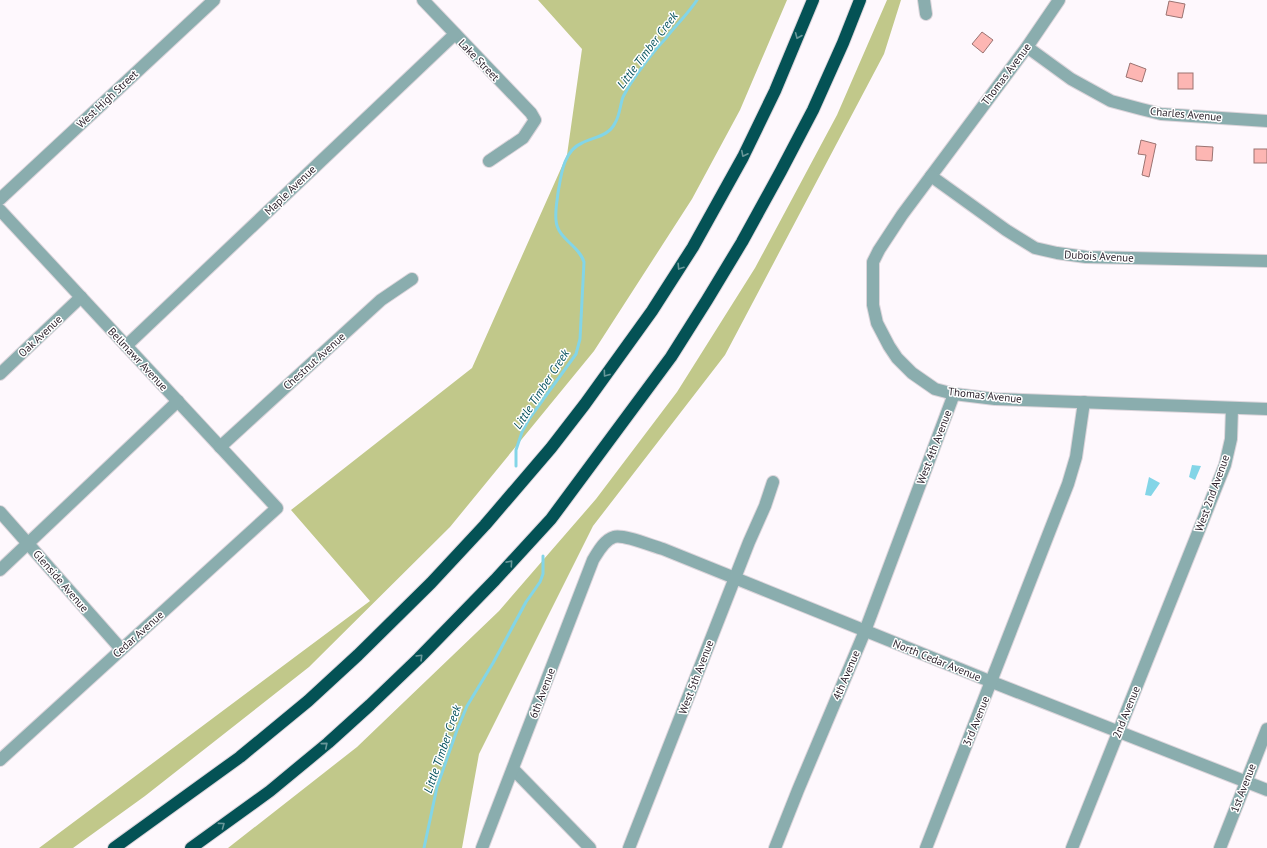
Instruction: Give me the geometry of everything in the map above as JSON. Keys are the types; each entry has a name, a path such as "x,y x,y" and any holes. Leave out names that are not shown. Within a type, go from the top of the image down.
{"highway":[{"path":"114,848 240,757 308,701 432,583 552,448 652,310 694,247 743,157 775,91 813,0"},
{"path":"191,848 270,791 365,710 419,658 495,580 551,519 671,358 711,294 774,184 813,110 843,43 860,0"}],"street":[{"name":"West High Street","path":"0,198 214,0"},
{"name":"Lake Street","path":"423,0 531,113 535,120 524,138 489,161"},
{"path":"924,0 926,14"},
{"name":"Thomas Avenue","path":"1059,0 1027,47 902,215 879,250 873,262 873,305 877,323 889,346 912,373 935,389 954,394 995,399 1267,409"},
{"name":"Maple Avenue","path":"126,346 454,34"},
{"name":"Charles Avenue","path":"1027,47 1070,79 1111,100 1161,114 1267,120"},
{"name":"Dubois Avenue","path":"931,176 1006,230 1035,248 1086,257 1267,261"},
{"name":"Bellmawr Avenue","path":"0,210 277,508"},
{"name":"Chestnut Avenue","path":"220,447 381,300 412,278"},
{"name":"Oak Avenue","path":"0,374 81,298"},
{"name":"West 4th Avenue","path":"914,500 954,394"},
{"path":"0,570 178,401"},
{"name":"3rd Avenue","path":"926,848 1052,527 1076,457 1084,402"},
{"name":"West 2nd Avenue","path":"1181,575 1225,465 1231,439 1232,408"},
{"name":"West 5th Avenue","path":"629,848 756,524 765,506 773,482"},
{"name":"4th Avenue","path":"775,848 865,630 914,500"},
{"name":"Cedar Avenue","path":"0,760 277,508"},
{"name":"Glenside Avenue","path":"0,512 121,650"},
{"name":"North Cedar Avenue","path":"607,542 614,537 628,538 663,549 992,682 1267,790"},
{"name":"6th Avenue","path":"482,848 593,560 603,544 607,542"},
{"name":"2nd Avenue","path":"1072,848 1181,575"},
{"name":"1st Avenue","path":"1220,848 1267,728"},
{"path":"513,769 590,848"}],"green space":[{"path":"538,0 787,0 740,110 692,199 594,351 450,527 309,667 145,796 73,848 39,848 370,601 291,510 472,368 567,155 582,49"},
{"path":"887,0 901,0 884,54 725,355 593,526 479,754 462,848 228,848 357,747 499,611 596,499 677,392 755,268 837,115"}],"water":[{"path":"1192,465 1201,466 1195,480 1189,477"},
{"path":"1149,477 1160,483 1151,496 1145,495"}],"building":[{"path":"1169,1 1185,4 1182,18 1166,15"},
{"path":"982,32 993,40 983,53 972,44"},
{"path":"1130,63 1146,69 1142,82 1126,77"},
{"path":"1178,73 1193,73 1193,89 1178,89"},
{"path":"1141,140 1156,144 1149,177 1142,175 1146,155 1138,154"},
{"path":"1196,146 1213,147 1212,161 1196,160"},
{"path":"1254,149 1267,149 1267,163 1254,163"}],"waterway":[{"name":"Little Timber Creek","path":"516,466 516,450 522,432 529,419 576,354 580,339 584,262 578,251 560,232 557,227 556,220 560,179 564,165 567,158 576,147 609,131 617,120 623,97 633,80 651,55 697,0"},
{"name":"Little Timber Creek","path":"424,848 437,787 457,730 467,706 493,663 526,602 540,582 543,574 543,556"}]}
